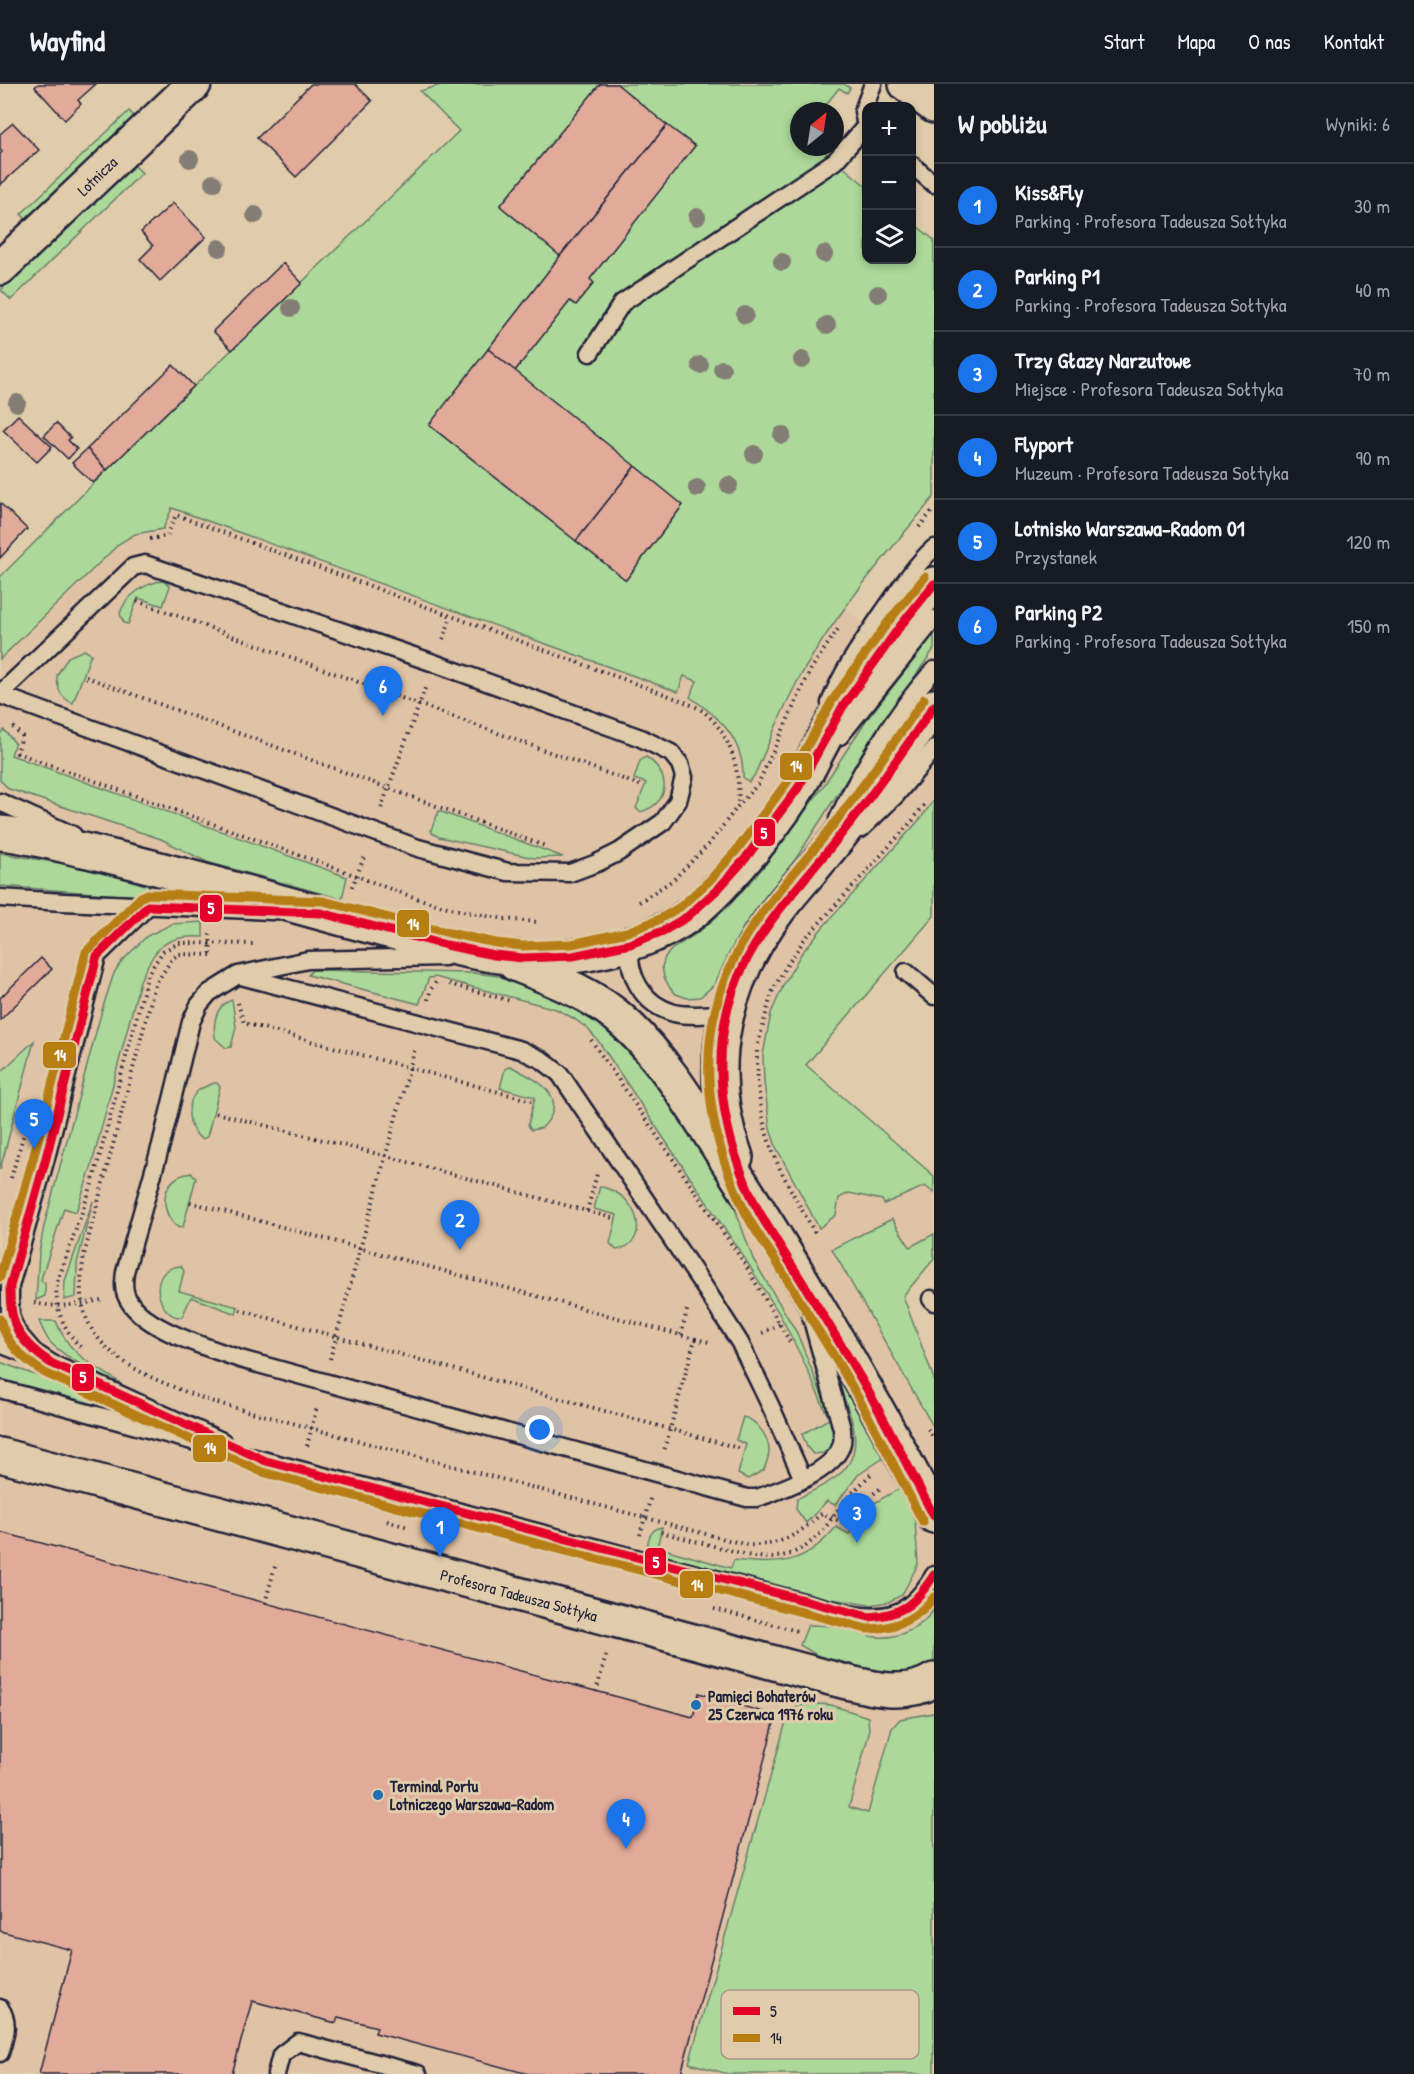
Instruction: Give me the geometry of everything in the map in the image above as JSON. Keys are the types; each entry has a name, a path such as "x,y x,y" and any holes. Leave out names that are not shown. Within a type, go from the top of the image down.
{"street":[{"name":"Lotnicza","path":"0,268 194,84"},
{"path":"906,84 934,106"},
{"path":"0,834 34,839 128,860 321,913 494,955 550,958 573,956 630,944 663,931 687,917 717,890 745,859 798,788 842,708 898,629 934,584"},
{"path":"753,1201 728,1135 723,1103 720,1070 721,1039 732,992 762,933 782,904 816,866 871,797 934,706"},
{"path":"494,955 602,1004 625,1022 646,1044 679,1088 753,1201 859,1375 934,1516"},
{"name":"Profesora Tadeusza Sołtyka","path":"0,1455 823,1676 866,1686 908,1690 927,1685 934,1680"}],"lane":[{"path":"866,102 873,84"},
{"path":"590,353 622,303 836,161 862,132"},
{"path":"916,168 934,184"},
{"path":"798,788 834,691 855,654 901,587 934,548"},
{"path":"145,564 424,659 641,738 671,753 680,764 684,777 678,801 663,822 619,852 570,873 508,872 418,848 0,694 133,567 145,564"},
{"path":"798,788 934,619"},
{"path":"816,866 852,791 908,702 934,670"},
{"path":"816,866 873,819 934,749"},
{"path":"0,802 128,860"},
{"path":"0,898 321,913"},
{"path":"51,1363 34,1352 16,1331 10,1316 10,1286 46,1158 98,956 148,906"},
{"path":"630,944 629,959 633,978 643,994 657,1006 675,1013 726,1014"},
{"path":"494,955 308,960 234,977 209,993 199,1005 191,1022 125,1272 125,1294 139,1314 165,1329 240,1359 747,1498 757,1498 821,1469 835,1458 842,1443 842,1429 800,1279"},
{"path":"906,972 934,996"},
{"path":"234,977 521,1050 542,1060 560,1074 740,1343 803,1479"},
{"path":"0,1344 51,1363 266,1461"},
{"path":"0,1389 300,1470 869,1617 884,1617 901,1612 925,1590 934,1575"},
{"path":"0,2008 7,2026 0,2053"},
{"path":"276,2074 281,2055 298,2042 418,2074"}],"path":[{"path":"913,534 934,509"},
{"path":"137,601 642,786"},
{"path":"634,906 673,880 709,844 758,784 811,669 839,628"},
{"path":"86,677 554,850"},
{"path":"7,721 22,736 17,753 404,895 471,914 546,923"},
{"path":"819,1241 768,1139 760,1105 757,1074 757,1051 763,1022 772,992 784,968 804,940 913,820 928,798"},
{"path":"211,955 179,954 172,959 155,985 84,1256 82,1304 96,1334 119,1358 139,1371 210,1401 747,1545 760,1546 777,1543 808,1527 822,1513 849,1525 862,1503 908,1464"},
{"path":"234,977 244,1023 532,1101"},
{"path":"300,1470 431,989 436,982 452,984 518,1003"},
{"path":"586,1035 743,1261 791,1344"},
{"path":"216,1113 386,1156 616,1219"},
{"path":"588,1212 599,1166"},
{"path":"190,1202 695,1338 633,1557"},
{"path":"9,1297 57,1306 82,1304 125,1294"},
{"path":"240,1310 742,1449"},
{"path":"928,1428 934,1438"},
{"path":"661,1532 755,1557 772,1558 791,1554 806,1546 834,1518 846,1499 873,1472 908,1464"},
{"path":"265,1603 284,1532"},
{"path":"596,1692 617,1621"}],"shaded area":[{"path":"107,470 762,546 848,610 934,684 934,864 780,1044 934,1176 934,1259 903,1296 934,1379 934,2074 0,2074 0,577"}],"green space":[{"path":"444,84 844,84 850,88 847,93 839,88 828,102 790,102 790,156 830,156 862,183 862,264 916,264 916,225 934,240 934,497 863,584 814,653 793,689 754,776 749,782 743,777 739,751 728,730 690,697 697,681 684,676 678,692 172,508 163,529 135,534 120,543 0,659 0,577 107,470 459,131 420,91"},
{"path":"129,111 138,120 29,222 21,214"},
{"path":"132,163 142,173 11,300 1,290"},
{"path":"163,581 170,586 163,606 138,598 128,624 124,623 120,614 131,596 143,587"},
{"path":"934,634 934,649 889,714 797,857 744,926 714,985 700,997 687,998 676,994 664,977 662,967 665,957 672,949 699,932 729,906 766,864 822,788 865,722"},
{"path":"84,650 91,654 73,703 60,692 57,675 68,657"},
{"path":"4,730 15,743 11,755 347,877 342,899 207,862 161,839 9,789 0,780 0,734"},
{"path":"646,757 660,771 664,788 658,802 640,812 636,808 646,783 634,779 640,761"},
{"path":"934,800 934,916 806,1065 934,1176 934,1193 925,1186 884,1204 882,1200 849,1193 839,1198 836,1215 819,1228 776,1147 770,1128 763,1055 771,1013 801,954 921,818"},
{"path":"439,811 563,857 534,858 439,837 431,830"},
{"path":"0,853 94,869 167,892 163,898 160,898 0,886"},
{"path":"203,922 203,937 179,938 162,945 140,981 91,1168 76,1212 64,1208 42,1276 41,1281 45,1283 45,1296 36,1300 39,1253 44,1226 114,973 121,962 147,936 172,924"},
{"path":"312,970 473,973 499,976 580,1005 632,1045 729,1192 753,1259 797,1333 833,1423 834,1439 830,1448 823,1453 813,1454 807,1447 802,1434 829,1419 780,1315 747,1262 588,1029 556,1009 435,977 429,978 419,1004 308,975"},
{"path":"232,1000 236,1027 231,1047 226,1048 215,1038 214,1026 219,1010"},
{"path":"34,1041 0,1170 0,1073"},
{"path":"510,1066 539,1083 552,1098 554,1107 551,1117 542,1128 531,1130 528,1125 535,1097 500,1088 505,1069"},
{"path":"214,1083 220,1087 207,1137 202,1139 190,1122 189,1108 195,1094 200,1089"},
{"path":"192,1173 196,1178 183,1227 179,1228 169,1217 165,1196 172,1182 179,1176"},
{"path":"600,1186 622,1197 631,1206 637,1221 636,1236 632,1242 616,1250 610,1243 617,1215 594,1209"},
{"path":"93,1201 77,1263 76,1297 64,1300 65,1281"},
{"path":"892,1219 910,1247 934,1234 934,1259 903,1296 934,1379 934,1428 832,1249"},
{"path":"181,1266 184,1271 179,1291 238,1307 236,1314 191,1297 182,1317 167,1310 161,1302 159,1284 162,1275 169,1269"},
{"path":"39,1321 56,1321 61,1333 74,1350 119,1383 83,1366 56,1348 50,1342"},
{"path":"0,1362 99,1399 103,1404 99,1406 0,1379"},
{"path":"836,1369 885,1457 858,1475 835,1505 827,1501 806,1523 796,1509 797,1499 826,1484 841,1473 850,1462 854,1450 853,1425 834,1374"},
{"path":"743,1417 753,1422 761,1430 767,1440 769,1451 764,1470 748,1479 738,1474 746,1444 736,1440"},
{"path":"902,1487 915,1522 918,1564 902,1595 888,1602 870,1605 806,1595 646,1552 652,1533 662,1527 657,1547 731,1568 734,1560 765,1563 791,1560 814,1549 836,1527 849,1534 869,1506"},
{"path":"934,1609 934,1663 914,1674 884,1676 828,1662 800,1645 808,1625 833,1626 872,1636 894,1636 917,1626"},
{"path":"831,1705 868,1717 869,1733 849,1807 868,1813 892,1728 900,1719 934,1713 934,2074 728,2074 689,2063 789,1711 797,1706"}],"building":[{"path":"38,84 96,84 78,100 81,104 65,120 35,87"},
{"path":"311,84 355,84 372,101 296,177 257,138"},
{"path":"600,84 617,84 667,125 560,256 500,206"},
{"path":"13,123 39,150 0,185 0,154 2,152 0,134"},
{"path":"667,125 695,146 590,279 594,283 576,305 570,301 515,371 488,349 560,256"},
{"path":"173,203 206,237 160,281 140,259 153,246 141,232"},
{"path":"283,263 302,283 232,350 213,331"},
{"path":"488,349 635,466 576,541 429,425"},
{"path":"173,365 194,386 107,470 87,449"},
{"path":"18,415 52,447 37,462 3,430"},
{"path":"56,423 71,438 68,440 77,449 68,459 44,436"},
{"path":"87,449 107,470 93,483 72,463"},
{"path":"635,466 683,505 626,580 576,541"},
{"path":"0,503 27,529 0,558"},
{"path":"41,958 52,969 0,1020 0,998"},
{"name":"Terminal Portu Lotniczego Warszawa-Radom","path":"0,1532 693,1717 699,1693 776,1716 681,2074 528,2074 375,2033 377,2027 338,2017 336,2023 252,2001 232,2074 39,2074 72,1950 0,1931"}],"transit line":[{"name":"14","path":"0,1277 86,952 141,897 148,894 323,901 449,933 523,946 572,944 627,932 658,920 680,907 709,881 736,851 788,781 832,701 888,622 925,577"},
{"name":"5","path":"934,584 898,629 842,708 798,788 745,859 718,889 687,917 663,931 630,944 573,956 523,958 494,955 446,945 321,913 148,906 97,956 46,1158 10,1286 11,1312 18,1331 31,1348 51,1363 266,1461 869,1617 891,1614 908,1606 934,1575"},
{"name":"14","path":"923,1522 854,1390 745,1212 729,1175 713,1114 709,1082 709,1051 713,1020 721,989 743,942 764,910 850,803 924,699"},
{"name":"5","path":"934,706 863,806 777,913 756,944 733,990 725,1020 721,1050 721,1081 725,1111 741,1171 753,1200 867,1389 934,1516"},
{"name":"14","path":"0,1319 11,1344 30,1363 45,1373 262,1472 867,1629 887,1627 905,1621 913,1617 934,1597"}],"place":[{"name":"Parking P2","path":"383,716"},
{"name":"Lotnisko Warszawa-Radom 01","path":"34,1149"},
{"name":"Parking P1","path":"460,1250"},
{"name":"Trzy Głazy Narzutowe","path":"857,1543"},
{"name":"Kiss&Fly","path":"440,1557"},
{"name":"Pamięci Bohaterów 25 Czerwca 1976 roku","path":"696,1705"},
{"name":"Terminal Portu Lotniczego Warszawa-Radom","path":"378,1795"},
{"name":"Flyport","path":"626,1849"}]}
